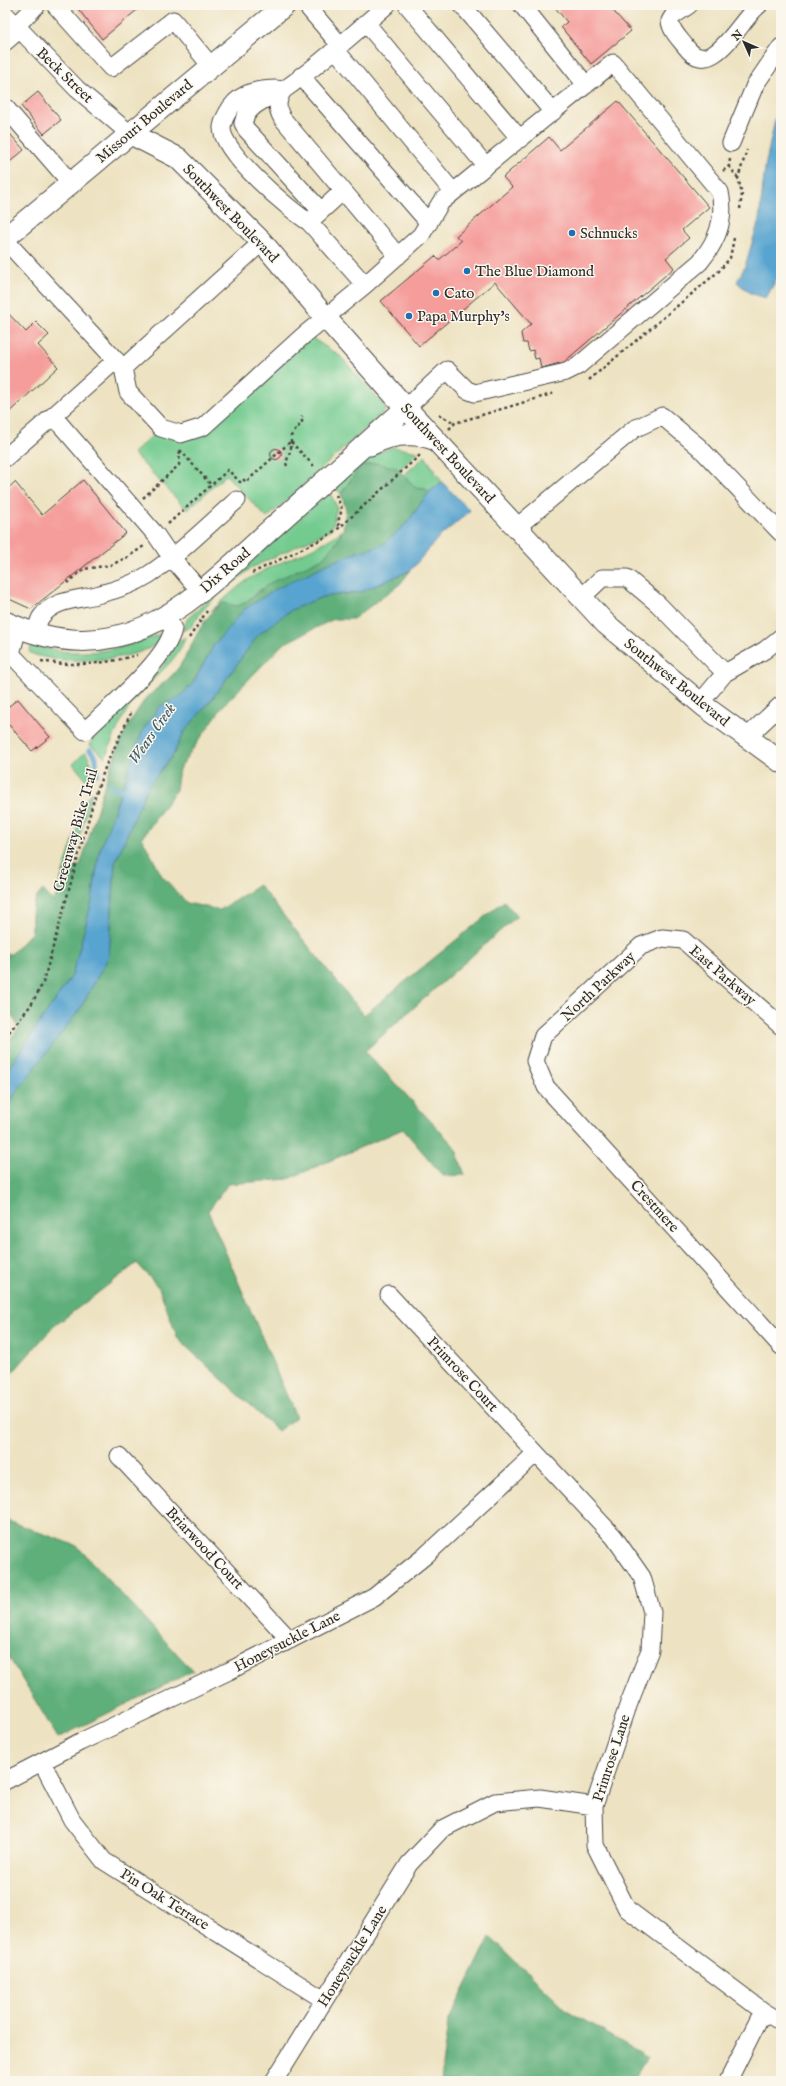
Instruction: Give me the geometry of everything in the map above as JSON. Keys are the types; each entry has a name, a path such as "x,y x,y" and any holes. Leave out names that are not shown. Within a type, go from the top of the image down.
{"main road":[{"name":"Missouri Boulevard","path":"5,239 70,182 285,5"},
{"name":"Southwest Boulevard","path":"129,133 178,158 262,242 324,317 406,408 429,446 517,527 606,624 700,703 781,762"},
{"name":"Dix Road","path":"20,628 72,641 90,641 140,629 166,617 185,605 206,599 355,453 406,408"},
{"path":"355,453 381,440 414,434 429,446"}],"street":[{"path":"5,42 13,23 37,5"},
{"path":"54,5 111,68 173,20 211,66"},
{"path":"306,5 337,47 453,192"},
{"path":"365,285 315,216 246,129 243,123 245,116 253,107 284,89 387,5"},
{"path":"407,5 520,139"},
{"path":"462,5 553,112"},
{"path":"522,5 586,85"},
{"path":"689,5 673,16 670,21 670,27 690,52 698,58 708,58 726,43 744,21 752,7"},
{"path":"366,22 486,166"},
{"name":"Beck Street","path":"13,23 77,89 129,133"},
{"path":"731,142 755,85 781,47"},
{"path":"5,239 119,364 128,392 161,428 180,442 203,427 324,317 365,285 421,235 441,202 613,63 720,192 723,207 721,225 712,248 700,262 578,366 566,372 475,393 467,390 447,370 406,408"},
{"path":"301,76 428,223"},
{"path":"284,89 279,97 277,105 279,112 398,256"},
{"path":"284,89 255,91 240,98 228,112 222,127 224,138 248,168 296,214 315,216 343,191"},
{"path":"5,107 70,182"},
{"path":"5,458 53,416 119,364 262,242"},
{"path":"53,416 156,534 171,557 206,599"},
{"path":"517,527 634,429 662,416 699,447 781,533"},
{"path":"166,617 173,629 166,647 155,662 85,731 11,654 20,628 41,617 57,605 73,598 99,595 125,587 147,575 171,557 237,500"},
{"path":"581,598 602,578 627,578 658,604 725,673"},
{"path":"700,703 725,673 765,650 781,637"},
{"path":"747,737 781,704"},
{"name":"North Parkway","path":"535,1062 543,1036 641,946 662,938 683,940"},
{"name":"East Parkway","path":"683,940 781,1026"},
{"name":"Crestmere","path":"535,1062 546,1087 781,1346"},
{"name":"Primrose Court","path":"389,1295 536,1453"},
{"name":"Honeysuckle Lane","path":"5,1781 80,1742 290,1640 374,1597 425,1556 536,1453"},
{"name":"Primrose Lane","path":"536,1453 614,1537 642,1577 652,1612 650,1650 629,1702 594,1806 595,1844 627,1908 763,2011 781,2022"},
{"name":"Briarwood Court","path":"119,1456 290,1640"},
{"name":"Pin Oak Terrace","path":"42,1762 72,1820 104,1861 324,2000"},
{"name":"Honeysuckle Lane","path":"274,2081 409,1864 442,1829 495,1802 540,1798 594,1806"},
{"path":"728,2081 763,2011"}],"path":[{"path":"713,182 729,166 731,142"},
{"path":"729,166 738,178"},
{"path":"287,466 286,463 291,450 291,436 302,422 302,416"},
{"path":"180,442 212,485"},
{"path":"132,507 179,465 180,442"},
{"path":"290,442 315,468"},
{"path":"249,575 324,538 339,528 429,446"},
{"path":"186,643 194,629 206,599"},
{"name":"Greenway Bike Trail","path":"5,1037 31,1005 43,983 95,796 106,765 132,710"}],"green space":[{"path":"312,338 340,356 387,409 267,518 226,475 187,510 133,453 153,435 182,439"},
{"path":"393,447 418,452 399,470 397,468 351,479 341,494 337,490 337,485 362,462 384,450"},
{"path":"425,456 442,482 429,492 425,489 416,489 404,475"},
{"path":"376,463 397,468 416,488 426,489 429,492 407,523 382,545 355,553 214,645 193,683 180,697 159,707 143,730 99,853 92,901 72,976 5,1073 5,1045 19,1028 9,1010 5,1009 5,954 11,954 32,932 34,904 43,890 54,902 64,869 80,865 106,780 122,738 132,719 152,692 179,667 198,632 215,609 223,603 237,606 245,603 270,583 321,559 336,544 343,530 346,509 341,494 361,466"},
{"path":"326,495 331,495 337,507 332,528 251,568 214,599 201,612 191,627 182,631 188,618"},
{"path":"343,530 336,543 321,559 258,591 245,603 237,607 223,603 211,611 248,580 265,570 322,544"},
{"path":"411,570 400,584 353,619 334,619 283,644 223,706 179,769 176,790 142,838 162,876 187,903 220,910 259,885 364,1015 504,901 517,916 365,1051 455,1147 465,1175 443,1176 403,1129 288,1179 228,1184 208,1211 296,1417 278,1431 178,1339 159,1288 137,1263 53,1327 5,1381 5,1113 14,1095 109,956 115,863 148,786 173,755 184,732 212,699 258,635 291,610 322,597 361,592"},
{"path":"158,635 162,636 155,645 140,652 122,657 78,660 57,659 40,656 29,652 31,647 70,652 105,650 126,646"},
{"path":"186,637 176,655 131,704 122,719 105,757 90,745 94,736 164,664 178,641"},
{"path":"85,752 90,762 90,773 87,781 73,764"},
{"path":"92,792 71,867 64,869 87,797"},
{"path":"5,1516 11,1522 77,1546 193,1671 58,1738 5,1651"},
{"path":"490,1937 565,2009 647,2057 633,2081 440,2081 448,2022"}],"water":[{"path":"781,104 781,271 766,298 750,293 737,282 745,266 759,220 765,167 777,110"},
{"name":"Wears Creek","path":"442,482 470,511 438,538 411,570 361,592 322,597 291,610 258,635 212,699 184,732 173,755 148,786 115,863 109,956 80,1009 14,1095 5,1113 5,1073 72,976 92,901 99,853 143,730 159,707 180,697 193,683 214,645 243,610 276,589 325,565 355,553 382,545 407,523 429,492"}],"building":[{"path":"75,5 143,5 102,39"},
{"path":"553,5 608,5 631,31 591,64 561,27 567,22"},
{"path":"38,92 61,120 44,134 21,106"},
{"name":"Schnucks","path":"618,101 709,207 682,230 689,238 666,258 674,268 564,362 541,368 539,358 535,359 533,350 529,351 527,343 523,343 521,333 531,324 495,282 419,346 381,301 435,256 439,260 461,241 456,236 512,187 503,177 549,137 560,150"},
{"path":"5,128 24,150 5,166"},
{"path":"5,310 26,332 36,322 49,335 38,345 58,367 5,416"},
{"path":"276,448 280,450 282,454 280,458 276,460 272,458 270,454 272,450"},
{"path":"83,480 126,533 31,609 7,598 5,596 5,491 15,482 42,515"},
{"path":"18,699 50,737 32,751 9,725 5,728 5,709"}],"waterway":[{"path":"90,750 96,757 97,774"},
{"path":"110,785 127,793"}],"place":[{"name":"Schnucks","path":"572,233"},
{"name":"The Blue Diamond","path":"467,271"},
{"name":"Cato","path":"436,293"},
{"name":"Papa Murphy's","path":"409,316"}]}
